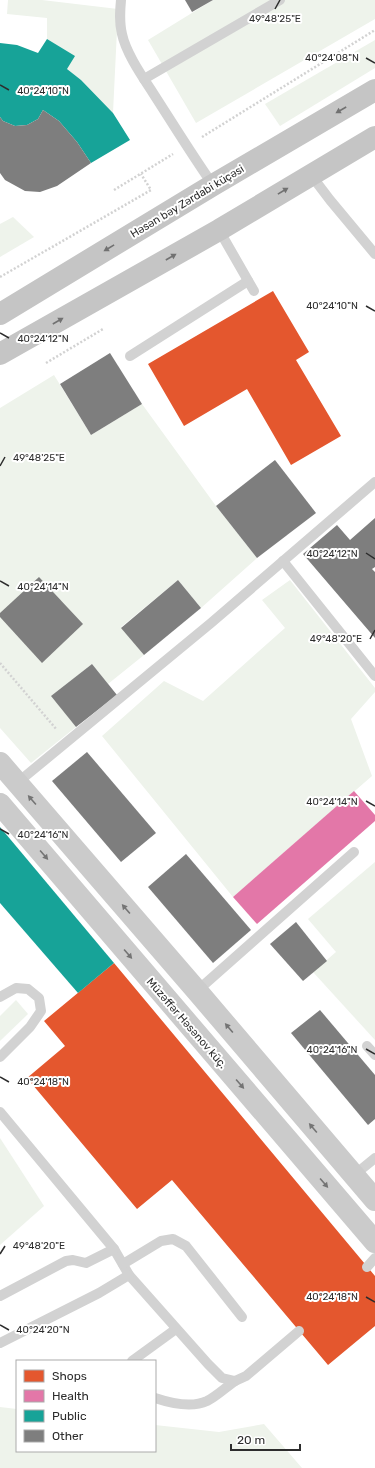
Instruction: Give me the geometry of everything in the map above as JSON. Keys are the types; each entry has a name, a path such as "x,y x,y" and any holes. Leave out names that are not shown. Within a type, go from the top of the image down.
{"main road":[{"name":"Həsən bəy Zərdabi küçəsi","path":"0,314 213,185 375,90"},
{"path":"0,354 219,230 375,137"},
{"path":"0,763 197,990 353,1176 375,1200"},
{"name":"Müzəffər Həsənov küç.","path":"0,804 375,1242"}],"lane":[{"path":"121,0 120,17 122,34 129,52 186,146 213,185"},
{"path":"144,79 280,0"},
{"path":"311,175 375,254"},
{"path":"219,230 254,291"},
{"path":"130,356 248,281"},
{"path":"17,783 66,741 211,623 375,482"},
{"path":"283,561 375,676"},
{"path":"197,990 354,852"},
{"path":"0,997 16,988 28,989 39,998 41,1011 30,1027 0,1057"},
{"path":"367,1046 375,1055"},
{"path":"0,1112 114,1249 129,1275 176,1329 222,1378 235,1381"},
{"path":"353,1176 375,1158"},
{"path":"123,1264 161,1241 174,1239 186,1246 242,1317"},
{"path":"0,1296 66,1261 73,1260 86,1263 114,1249"},
{"path":"367,1267 375,1258"},
{"path":"0,1343 99,1293 129,1275"},
{"path":"133,1360 176,1329"},
{"path":"156,1398 182,1404 194,1404 207,1401 235,1381 246,1376 298,1331"}],"path":[{"path":"114,190 375,30"},
{"path":"0,277 151,190 141,174"},
{"path":"46,363 103,329"},
{"path":"0,663 66,741"}],"shaded area":[{"path":"8,0 42,0 118,9 113,113 81,80 67,69 47,39 47,18 7,14"},
{"path":"213,0 375,0 375,19 196,123 148,40"},
{"path":"375,40 375,68 280,126 265,104"},
{"path":"13,217 34,237 0,257 0,224"},
{"path":"54,375 91,435 142,404 216,506 257,558 201,608 178,580 121,627 144,655 108,684 92,664 52,696 76,727 31,763 0,728 0,408"},
{"path":"290,580 375,688 375,692 351,719 372,776 233,897 102,736 164,681 203,701 285,628 262,600"},
{"path":"375,862 375,1040 313,972 336,952 308,919"},
{"path":"16,1000 28,1014 0,1041 0,1016"},
{"path":"0,1138 44,1206 0,1245"},
{"path":"0,1407 16,1409 16,1452 156,1452 156,1425 219,1432 264,1424 302,1468 0,1468"}],"building: Shops":[{"path":"273,291 309,352 296,360 341,436 291,465 247,389 184,426 148,364"},
{"path":"114,963 375,1276 375,1326 328,1365 172,1180 137,1209 27,1078 65,1046 44,1021"}],"building: Health":[{"path":"354,791 375,815 375,821 257,924 233,897"}],"building: Public":[{"path":"47,39 75,56 67,69 81,80 113,113 130,140 91,163 77,142 59,121 43,110 38,119 27,125 15,126 3,121 0,117 0,43 17,45 38,53"},
{"path":"0,827 114,963 78,993 0,903"}],"building: Other":[{"path":"185,0 213,0 192,12"},
{"path":"43,110 59,121 77,142 91,163 57,186 40,192 25,191 5,180 0,173 0,117 3,121 15,126 27,125 38,119"},
{"path":"110,353 142,404 91,435 60,384"},
{"path":"275,460 316,513 257,558 216,506"},
{"path":"375,518 375,567 372,569 375,572 375,638 303,554 337,525 350,540"},
{"path":"39,577 83,624 42,663 0,617 0,613"},
{"path":"178,580 201,608 144,655 121,628"},
{"path":"92,664 117,695 76,727 51,696"},
{"path":"87,752 156,833 121,862 52,781"},
{"path":"186,854 251,930 213,963 148,887"},
{"path":"296,922 327,961 303,981 270,944"},
{"path":"320,1010 375,1075 375,1119 368,1125 291,1033"}]}
